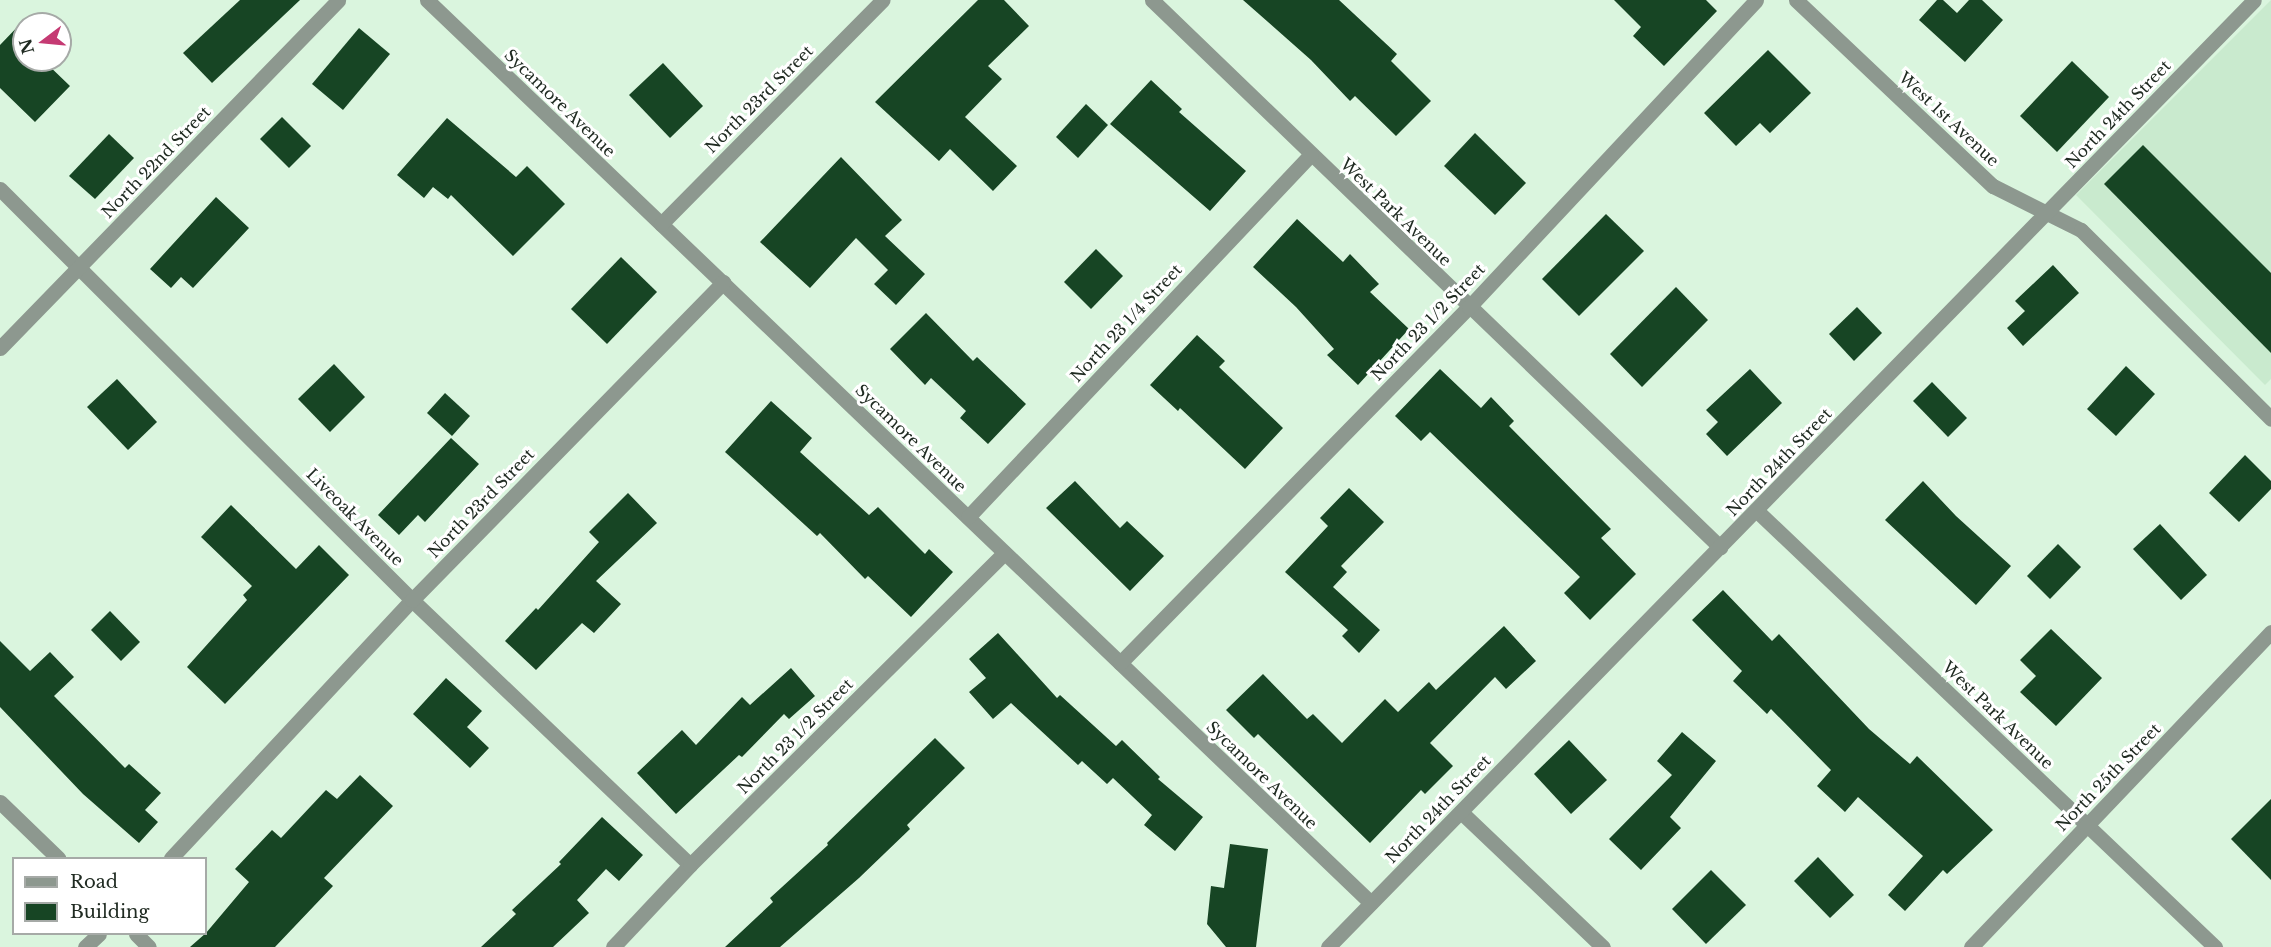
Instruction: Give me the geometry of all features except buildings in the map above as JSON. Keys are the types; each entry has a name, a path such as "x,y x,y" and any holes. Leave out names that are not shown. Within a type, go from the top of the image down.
{"street":[{"name":"North 22nd Street","path":"0,348 338,0"},
{"name":"Sycamore Avenue","path":"427,0 1371,903"},
{"name":"North 23rd Street","path":"661,224 883,0"},
{"name":"West Park Avenue","path":"1152,0 1468,308 1720,548"},
{"name":"North 23 1/2 Street","path":"1120,663 1468,308 1756,0"},
{"name":"West 1st Avenue","path":"1796,0 1993,186 2081,230 2271,419"},
{"name":"North 24th Street","path":"1328,947 2254,0"},
{"name":"North 23 1/4 Street","path":"968,517 1311,154"},
{"name":"Liveoak Avenue","path":"0,189 412,600 690,865"},
{"name":"North 23rd Street","path":"172,857 412,600 723,282"},
{"name":"West Park Avenue","path":"1756,510 2215,947"},
{"name":"North 23 1/2 Street","path":"613,947 690,865 1004,552"},
{"name":"North 25th Street","path":"1971,947 2271,632"},
{"path":"0,802 57,857"},
{"path":"1461,812 1603,947"},
{"path":"85,947 97,935"},
{"path":"138,935 150,947"}],"shaded area":[{"path":"2271,0 2271,379 2265,385 2076,195"}]}
